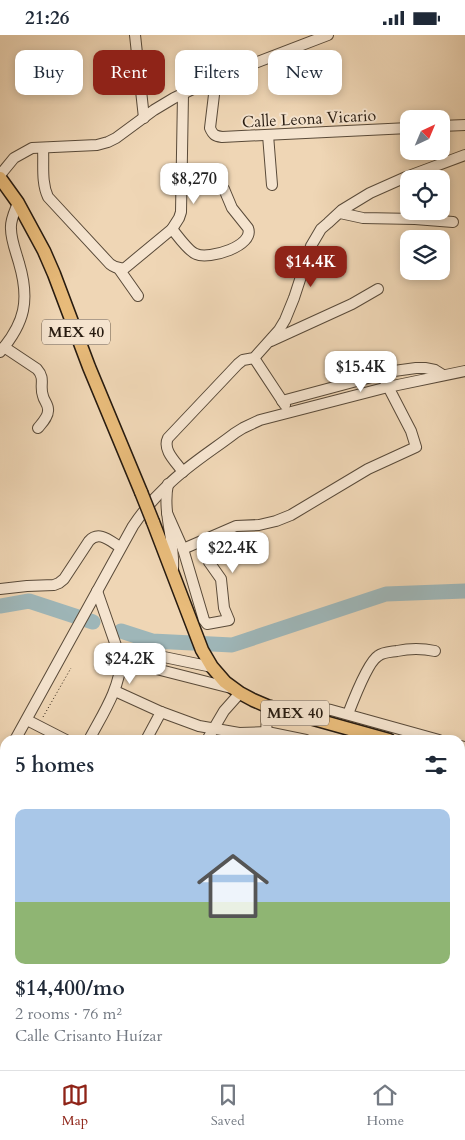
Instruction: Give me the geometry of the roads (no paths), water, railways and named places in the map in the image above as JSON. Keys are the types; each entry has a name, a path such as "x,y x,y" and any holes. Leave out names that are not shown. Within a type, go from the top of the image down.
{"main road":[{"name":"MEX 40","path":"0,177 34,231 54,274 195,633 212,667 236,691 267,706 371,735"}],"street":[{"path":"134,35 144,118"},
{"path":"258,62 328,35"},
{"path":"0,177 14,158 32,148 97,145 108,142 163,104 181,95"},
{"path":"43,148 44,183 48,197 114,268 125,268 172,229 181,212 183,95"},
{"name":"Calle Leona Vicario","path":"214,95 210,126 212,133 216,137 400,128"},
{"path":"450,126 465,125"},
{"path":"268,135 272,185"},
{"path":"183,472 166,447 168,438 238,364 254,358 282,325 290,309 312,246 321,229 357,201 388,185 465,155"},
{"path":"172,229 192,251 201,255 223,253 231,250 246,239 250,232 232,208 224,189"},
{"path":"18,203 11,222 10,231 23,278 25,297 16,332 2,350 41,373 42,392 48,405 48,410 47,415 38,428"},
{"path":"340,213 363,218 453,222"},
{"path":"119,269 138,296"},
{"path":"270,341 352,304 378,289"},
{"path":"254,358 290,412"},
{"path":"282,401 340,385 416,368 435,371 443,375"},
{"path":"18,735 133,525 168,484 243,428 260,420 388,387 465,371"},
{"path":"183,549 236,526 259,525 291,515 368,469 416,447 411,431 382,375"},
{"path":"340,385 344,398"},
{"path":"168,484 166,513 173,557 172,573"},
{"path":"166,513 183,549 204,620 207,624 229,620 224,607 221,579 209,562 202,541"},
{"path":"0,589 59,583 64,579 92,537 101,536 120,547"},
{"path":"92,735 115,691 120,668 120,660 97,591"},
{"path":"348,714 369,667 377,656 413,648 435,651"},
{"path":"120,660 124,656 140,652 212,667"},
{"path":"120,660 236,691 210,735"},
{"path":"115,691 160,712 198,726 258,735"},
{"path":"267,706 267,735"},
{"path":"280,709 305,707 348,714 422,735"},
{"path":"148,735 160,712"},
{"path":"27,720 38,726 48,735"}],"waterway":[{"path":"121,631 152,641 232,645 386,594 465,591"},
{"path":"0,606 29,601 93,622"}]}
